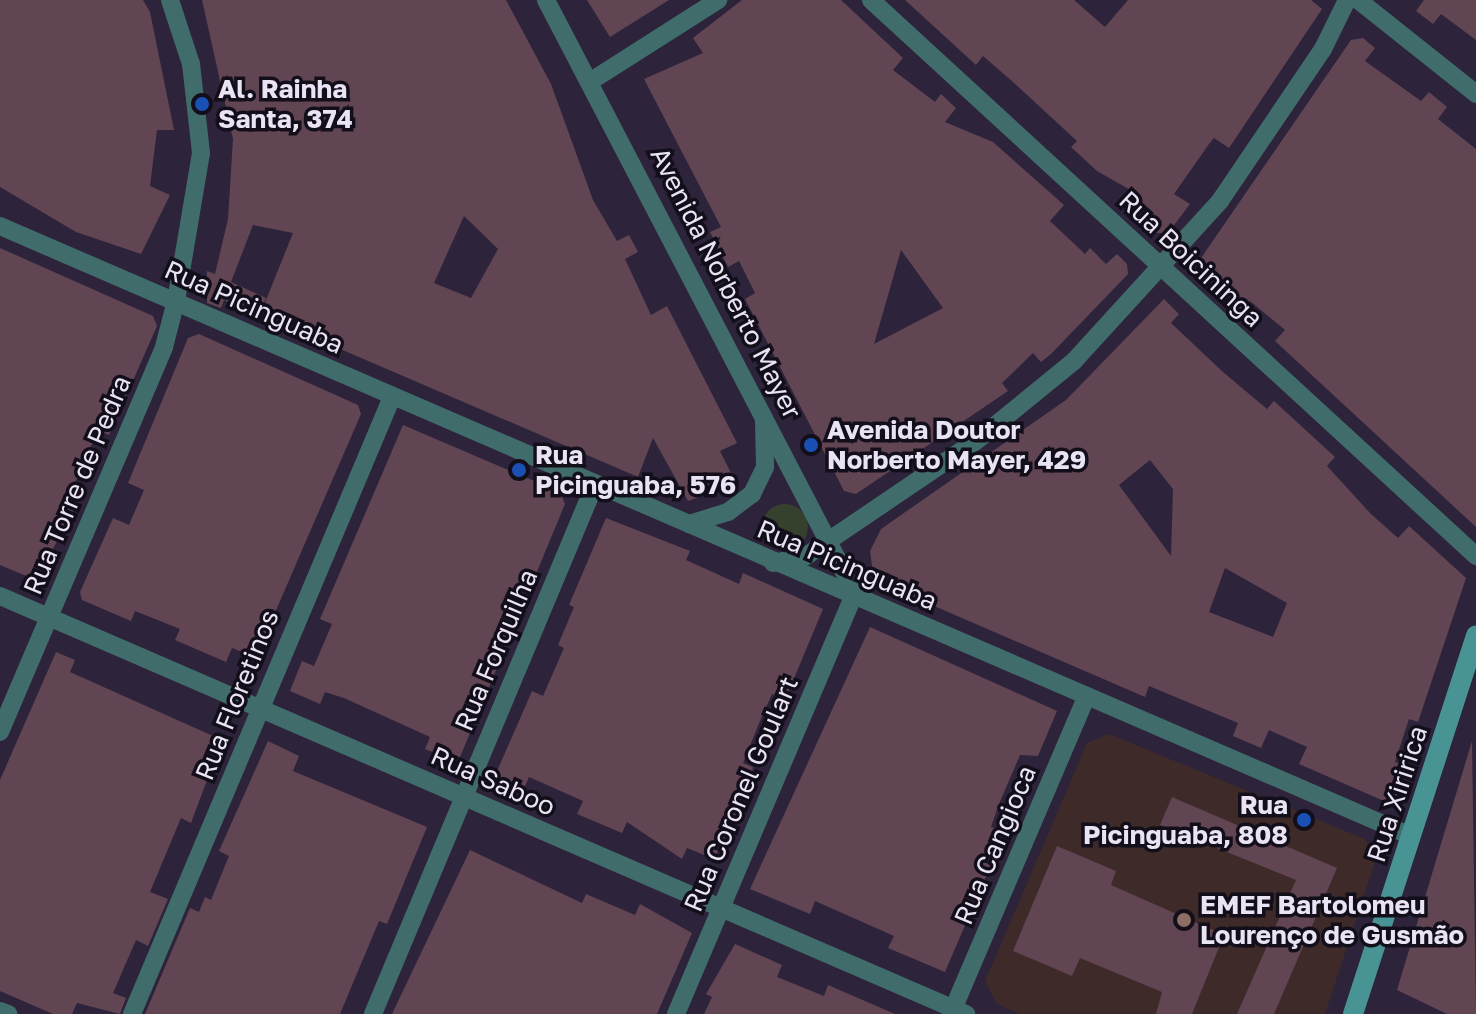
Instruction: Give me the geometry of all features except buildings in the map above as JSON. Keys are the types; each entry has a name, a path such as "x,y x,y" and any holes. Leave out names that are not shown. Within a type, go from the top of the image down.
{"street":[{"name":"Rua Torre de Pedra","path":"0,732 164,347 176,301 201,153 191,64 170,0"},
{"name":"Avenida Norberto Mayer","path":"546,0 762,409 855,593"},
{"path":"591,81 718,0"},
{"name":"Rua Boicininga","path":"871,0 1476,556"},
{"path":"771,563 806,556 1024,405 1163,269 1290,100 1347,0"},
{"path":"1358,0 1476,94"},
{"name":"Rua Picinguaba","path":"0,226 689,524 771,563 855,593 1086,697 1411,836"},
{"name":"Rua Floretinos","path":"132,1014 392,397"},
{"path":"689,524 728,512 760,481 762,409"},
{"name":"Rua Forquilha","path":"373,1014 595,484"},
{"name":"Rua Coronel Goulart","path":"676,1014 855,593"},
{"name":"Rua Saboo","path":"0,596 957,1012"},
{"name":"Rua Xiririca","path":"1353,1014 1476,636"},
{"name":"Rua Cangioca","path":"957,1012 1086,697"},
{"path":"0,1011 8,1014"}],"shaded area":[{"name":"EMEF Bartolomeu Lourenço de Gusmão","path":"1109,734 1365,839 1376,859 1325,1014 1020,1014 997,1004 985,981 1087,743"}],"green space":[{"path":"785,504 801,511 808,527 801,543 785,550 769,543 762,527 769,511"}],"place":[{"name":"Al. Rainha Santa, 374","path":"202,104"},
{"name":"Avenida Doutor Norberto Mayer, 429","path":"811,445"},
{"name":"Rua Picinguaba, 576","path":"519,470"},
{"name":"Rua Picinguaba, 808","path":"1304,820"},
{"name":"EMEF Bartolomeu Lourenço de Gusmão","path":"1184,920"}]}
